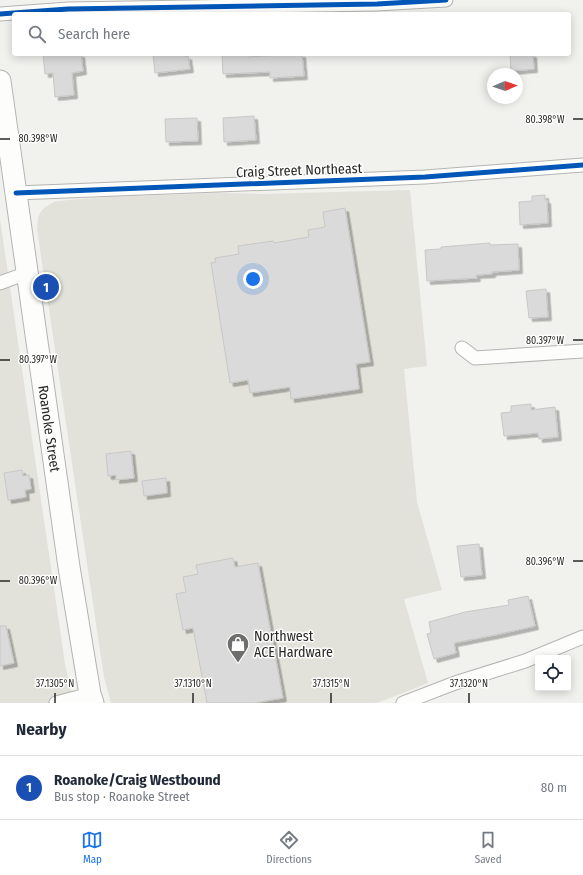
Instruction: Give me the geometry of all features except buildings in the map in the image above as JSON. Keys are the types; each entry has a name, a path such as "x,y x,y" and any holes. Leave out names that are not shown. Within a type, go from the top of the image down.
{"main road":[{"name":"Roanoke Street","path":"0,81 68,567 92,699"}],"street":[{"path":"27,12 68,9 370,4 446,0"},
{"path":"0,14 12,13"},
{"name":"Craig Street Northeast","path":"16,193 425,177 583,165"},
{"path":"0,283 27,273"},
{"path":"462,348 475,358 583,351"},
{"path":"403,703 456,683 524,661 583,637"},
{"path":"56,703 92,699"}],"shaded area":[{"path":"410,190 427,366 404,369 417,502 442,590 404,599 428,683 377,703 111,703 104,677 37,229 40,213 44,208 54,202 107,197 219,193 263,194"},
{"path":"0,219 65,664 74,703 0,703"}],"cycle path":[{"path":"27,12 68,9 377,4 446,0"},
{"path":"0,14 12,13"},
{"path":"16,193 425,177 583,165"}],"place":[{"name":"Roanoke/Craig Westbound","path":"46,287"},
{"name":"Northwest ACE Hardware","path":"238,664"}]}
